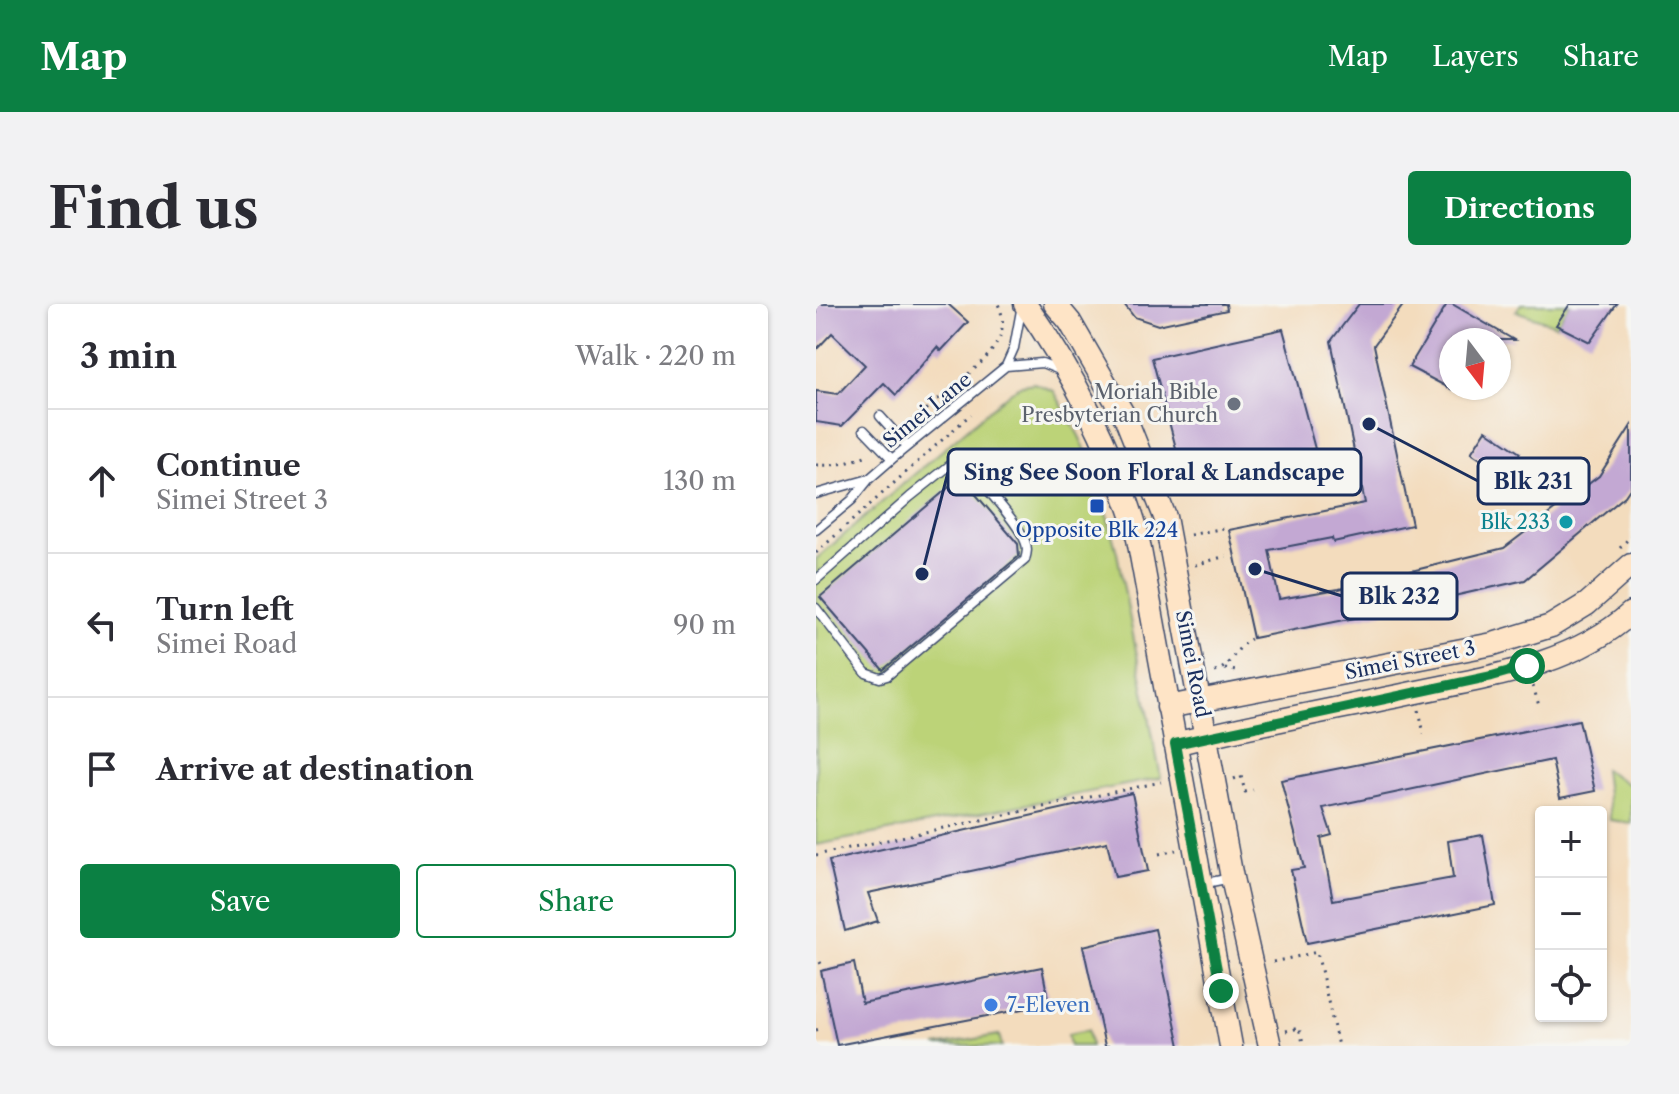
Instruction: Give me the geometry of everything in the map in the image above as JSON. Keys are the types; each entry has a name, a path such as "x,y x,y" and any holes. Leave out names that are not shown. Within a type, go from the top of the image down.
{"main road":[{"name":"Simei Road","path":"1023,304 1071,374 1102,433 1120,476 1136,528 1231,1046"},
{"name":"Simei Road","path":"1055,304 1070,322 1126,419 1165,517 1232,878 1277,1039"},
{"path":"1136,528 1150,534 1161,527 1165,517"},
{"name":"Simei Street 3","path":"1168,707 1490,645 1551,626 1587,604 1622,560"},
{"name":"Simei Street 3","path":"1175,744 1492,676 1569,653 1619,624 1631,613"}],"lane":[{"path":"1023,304 1014,348 1006,366 1042,363 1071,374"},
{"name":"Simei Lane","path":"816,530 907,446 1006,366"},
{"path":"880,416 907,446"},
{"path":"864,430 892,459"},
{"path":"816,580 910,497 958,462 966,464 1024,538 1028,550 1025,560 887,676 880,678 866,673 816,608"},
{"name":"Simei Lane","path":"816,494 869,479"},
{"path":"1201,884 1232,878"}],"path":[{"path":"897,434 991,355 1003,328 998,304"},
{"path":"816,553 971,413"},
{"path":"816,465 853,462 881,448"},
{"path":"1185,536 1229,527"},
{"path":"1622,560 1631,536"},
{"path":"1192,566 1226,556"},
{"path":"1225,669 1241,644 1251,639"},
{"path":"1215,672 1225,669 1244,671"},
{"path":"1536,696 1540,709"},
{"path":"1421,721 1424,734"},
{"path":"1241,776 1245,792 1253,790"},
{"path":"816,855 1165,781"},
{"path":"1159,854 1180,849"},
{"path":"1273,962 1317,952 1338,1046"},
{"path":"820,962 824,970"},
{"path":"816,1030 823,1028"},
{"path":"1277,1039 1299,1028 1304,1046"}],"green space":[{"path":"1521,304 1570,304 1556,325 1516,311"},
{"path":"1034,383 1054,391 1096,474 1117,553 1161,778 816,845 816,559 1010,392"},
{"path":"1604,769 1631,786 1631,823 1610,820"},
{"path":"1088,1030 1091,1046 1070,1046 1068,1034"},
{"path":"999,1035 1002,1046 936,1046"}],"building":[{"path":"816,304 948,304 968,322 941,351 937,347 896,395 884,383 842,426 816,422 816,391 838,394 865,365 832,333 816,350"},
{"path":"1124,304 1226,304 1227,310 1158,325 1134,317"},
{"path":"1359,304 1404,304 1374,345 1412,525 1333,542 1332,538 1269,550 1279,599 1339,589 1504,548 1599,476 1631,426 1631,487 1625,496 1525,580 1253,638 1229,530 1365,503 1331,341"},
{"path":"1447,304 1493,328 1439,328 1439,383 1409,367"},
{"path":"1570,304 1617,304 1590,342 1556,325"},
{"name":"Moriah Bible Presbyterian Church","path":"1283,329 1315,449 1184,478 1152,358"},
{"path":"1486,430 1520,453 1505,475 1471,453"},
{"path":"961,477 1018,544 1019,556 883,670 820,597"},
{"path":"1579,720 1595,791 1560,798 1552,760 1323,808 1332,835 1321,838 1333,900 1453,878 1448,841 1483,835 1495,905 1307,943 1291,870 1304,868 1281,780"},
{"path":"1132,793 1148,871 1115,877 1107,842 868,893 878,921 845,931 829,861"},
{"path":"1155,929 1180,1046 1105,1046 1083,946"},
{"path":"854,963 862,1003 1042,967 1049,1004 837,1045 821,971"}],"place":[{"name":"Moriah Bible Presbyterian Church","path":"1234,404"},
{"name":"Blk 231","path":"1369,424"},
{"name":"Opposite Blk 224","path":"1097,506"},
{"name":"Blk 233","path":"1566,522"},
{"name":"Blk 232","path":"1255,569"},
{"name":"Sing See Soon Floral & Landscape","path":"922,574"},
{"name":"7-Eleven","path":"991,1005"}],"route":[{"path":"1221,991 1175,744 1527,666"}]}
